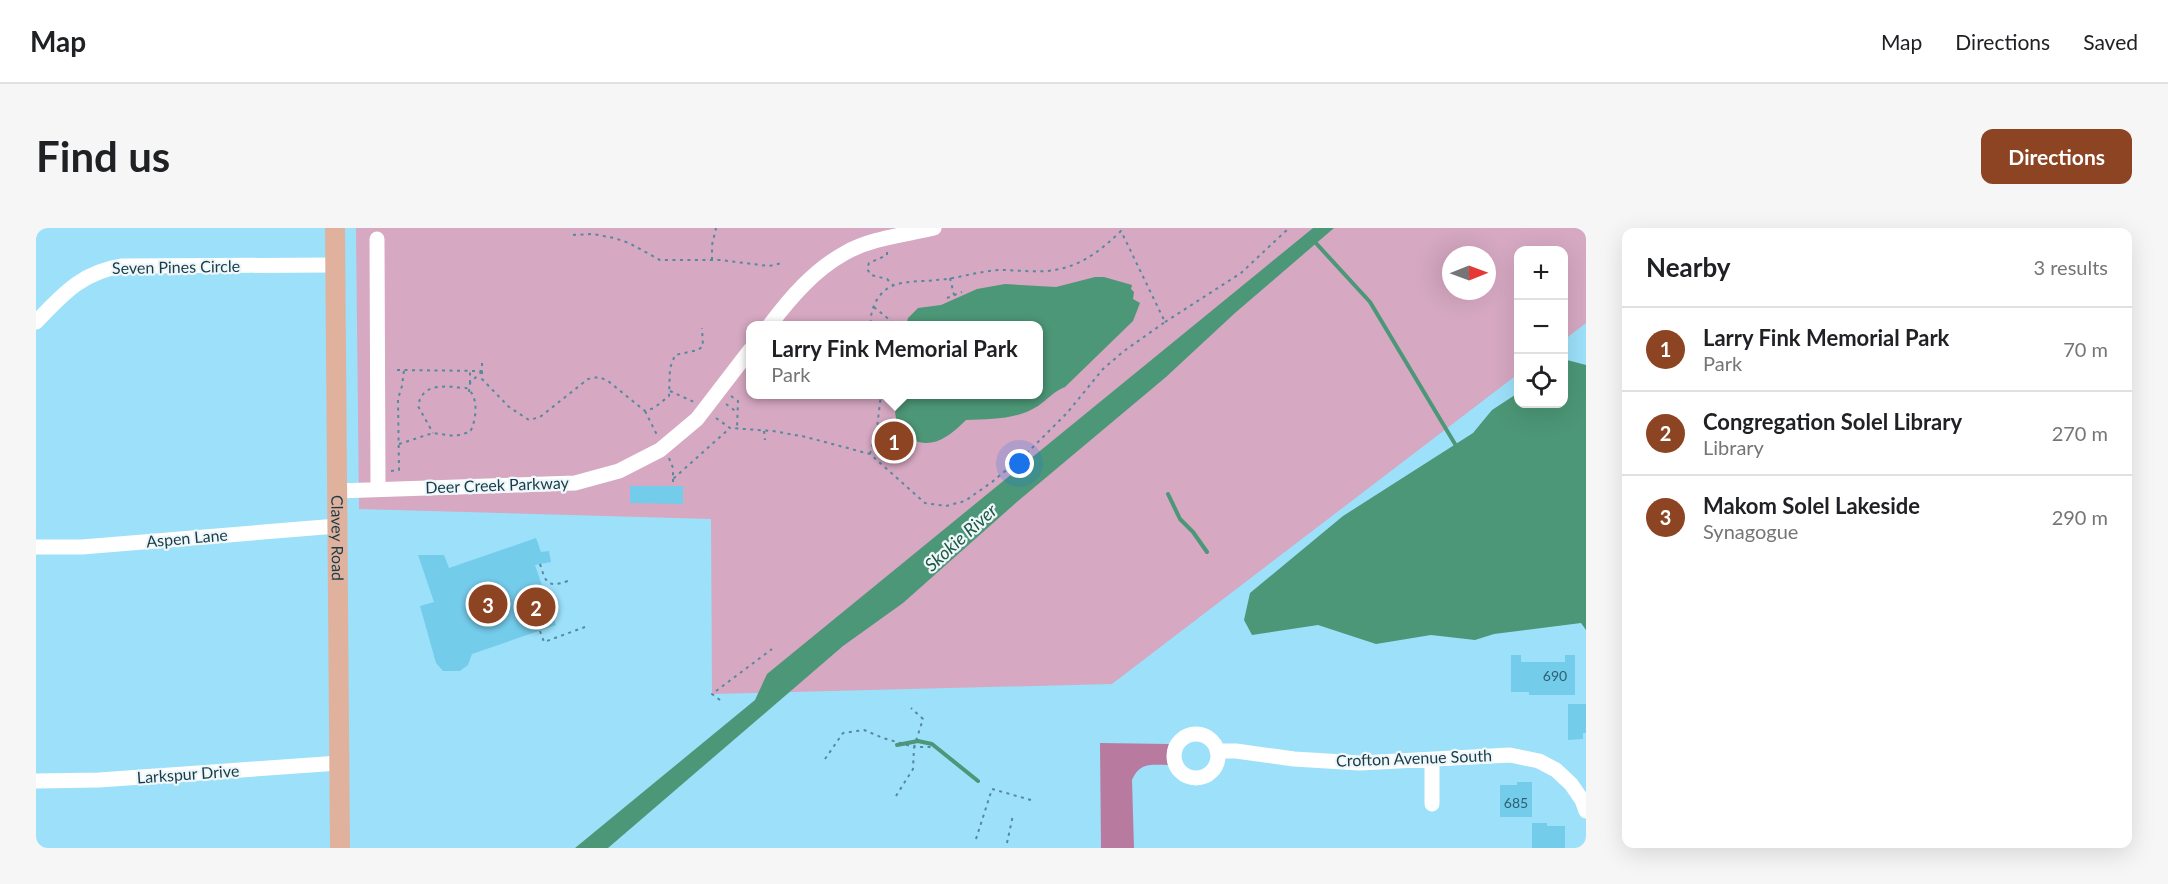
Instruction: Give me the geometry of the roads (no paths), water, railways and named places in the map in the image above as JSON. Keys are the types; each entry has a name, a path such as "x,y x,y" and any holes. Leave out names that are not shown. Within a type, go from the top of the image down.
{"main road":[{"name":"Clavey Road","path":"335,228 340,848"}],"street":[{"path":"773,321 785,305 818,272 846,252 883,239 934,228"},
{"path":"376,239 378,489"},
{"name":"Seven Pines Circle","path":"36,322 82,280 102,269 122,266 335,266"},
{"name":"Deer Creek Parkway","path":"337,491 575,483 619,471 660,450 697,419 746,355"},
{"name":"Aspen Lane","path":"36,547 82,547 338,526"},
{"name":"Crofton Avenue South","path":"1217,751 1360,763 1510,755 1539,761 1556,770 1571,784 1582,800 1586,811"},
{"path":"1432,760 1432,804"},
{"name":"Larkspur Drive","path":"36,781 99,780 339,763"}],"water":[{"name":"Skokie River","path":"1313,228 1334,228 1235,313 1166,377 1018,501 903,603 843,646 608,848 575,848 755,700 767,674"},
{"path":"1095,277 1104,277 1132,285 1133,299 1140,303 1133,321 1065,387 1030,411 1003,418 966,420 949,434 933,442 916,441 898,430 895,412 900,399 1043,399 1043,321 907,321 918,308 941,305 977,289 1005,284 1056,287"},
{"path":"1568,360 1586,365 1586,630 1581,623 1494,634 1475,640 1431,635 1376,644 1318,625 1252,635 1244,620 1250,593 1343,516 1473,433 1492,410 1514,396 1514,408 1568,408"}],"waterway":[{"path":"1314,241 1370,302 1455,444"},
{"path":"1168,494 1180,519 1193,532 1207,552"},
{"path":"897,745 918,741 932,744 978,781"}],"place":[{"name":"Larry Fink Memorial Park","path":"894,441"},
{"name":"Makom Solel Lakeside","path":"488,604"},
{"name":"Congregation Solel Library","path":"536,607"}]}
